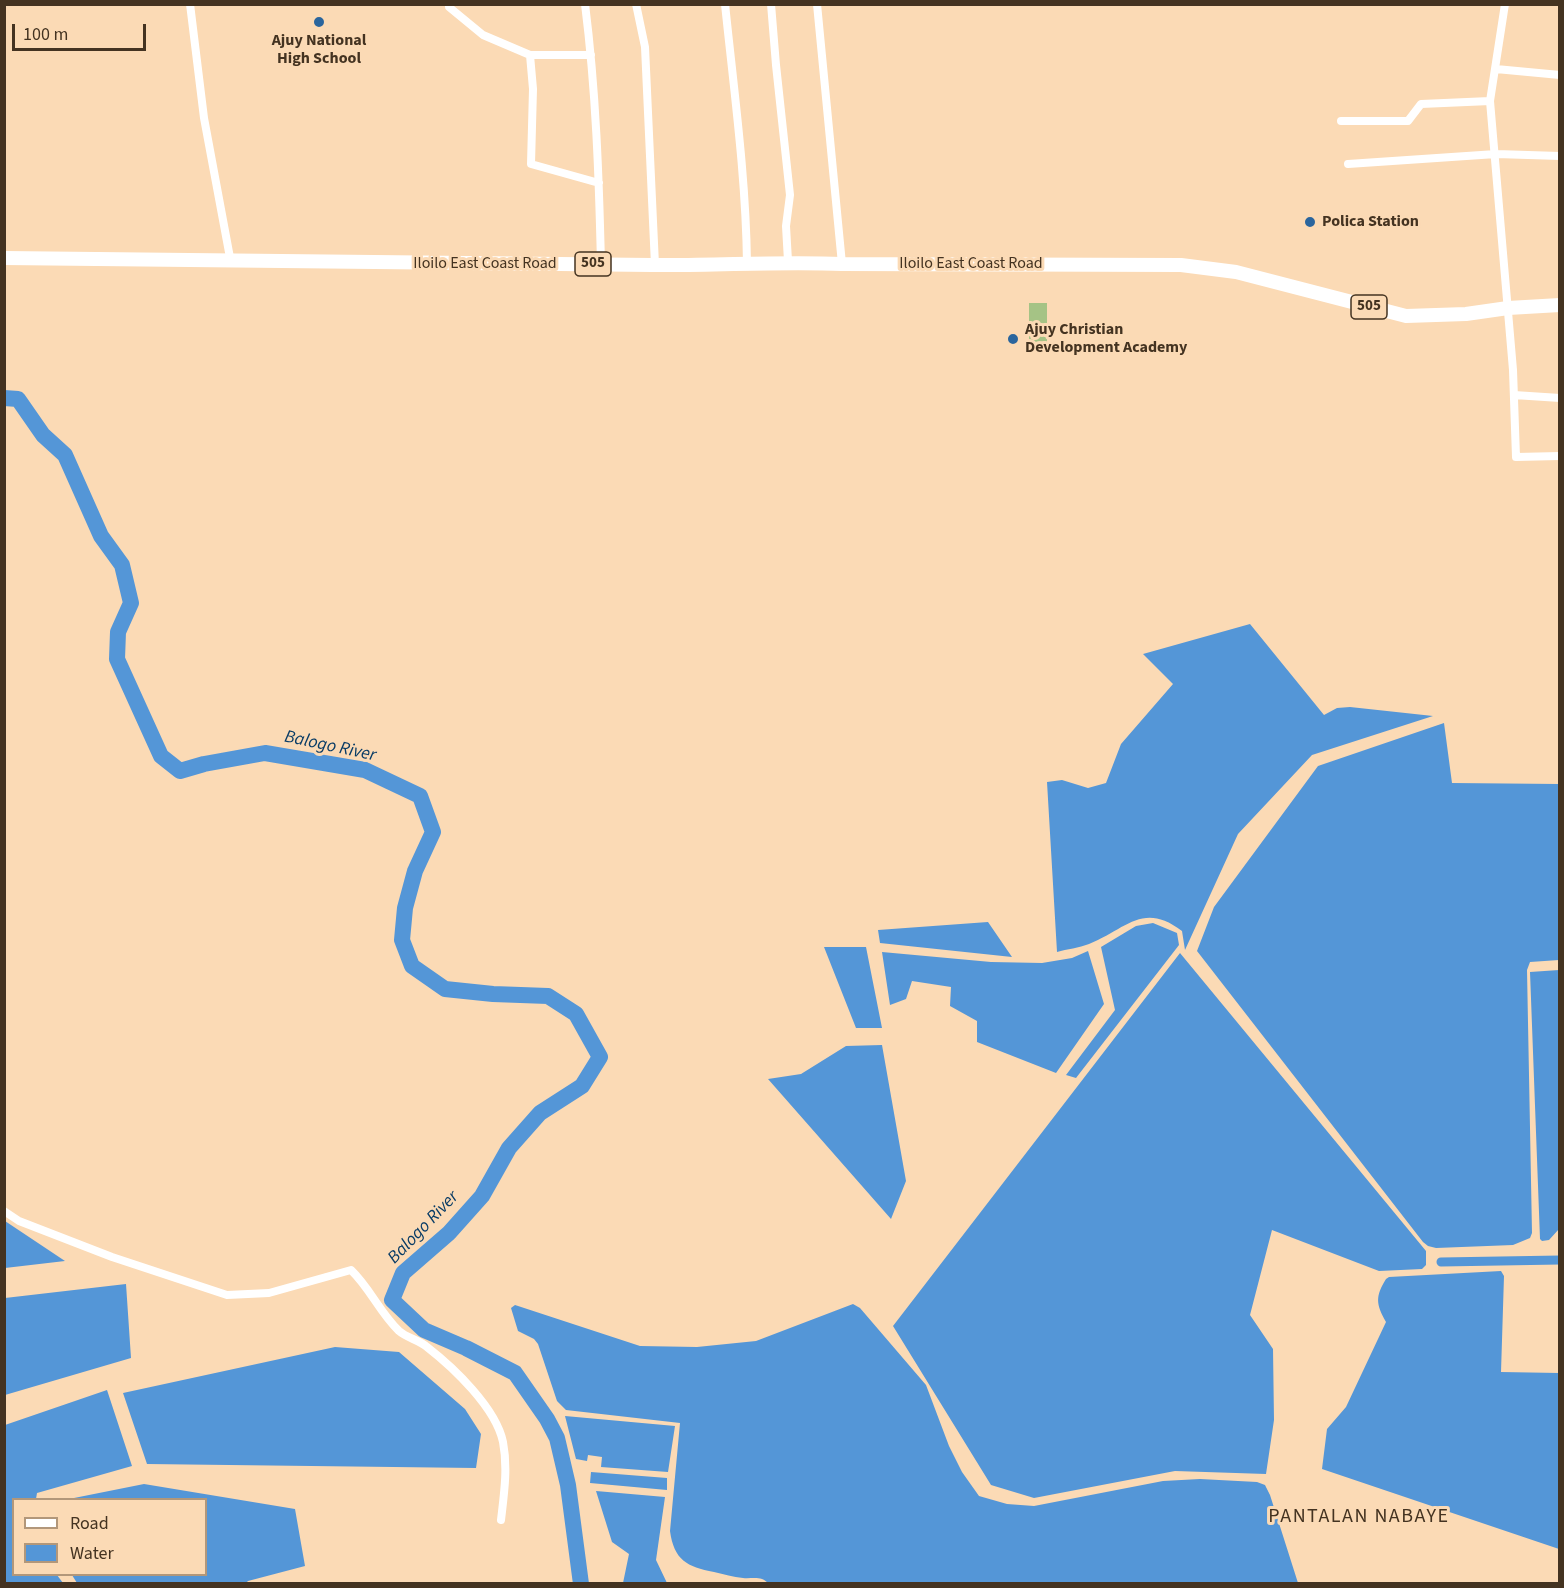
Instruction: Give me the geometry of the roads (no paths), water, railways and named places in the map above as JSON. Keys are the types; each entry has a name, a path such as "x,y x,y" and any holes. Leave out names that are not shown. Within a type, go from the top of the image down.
{"main road":[{"name":"Iloilo East Coast Road","path":"4,258 655,265 788,261 842,264 1181,265 1236,272 1406,316 1466,314 1508,308"},
{"name":"505","path":"1508,308 1560,305"}],"street":[{"path":"190,4 204,118 231,262"},
{"path":"449,4 449,7 483,35 530,55 591,55"},
{"path":"585,4 591,55 599,183 601,264"},
{"path":"636,4 645,47 655,265"},
{"path":"725,4 742,159 747,223 747,264"},
{"path":"771,4 790,195 786,226 788,261"},
{"path":"817,4 842,264"},
{"path":"1505,4 1490,101 1508,308 1516,457 1560,456"},
{"path":"530,55 533,89 531,164 599,183"},
{"path":"1496,69 1560,75"},
{"path":"1341,121 1408,122 1421,104 1490,101"},
{"path":"1348,164 1496,154 1560,156"},
{"path":"1514,395 1560,398"},
{"path":"4,1210 19,1221 102,1253 227,1295 269,1293 351,1270 361,1280 376,1304 401,1332 426,1345 454,1371 494,1417 503,1441 506,1475 501,1520"}],"water":[{"path":"1250,624 1324,715 1337,708 1350,707 1433,716 1312,755 1238,834 1185,950 1182,931 1168,922 1156,918 1145,918 1124,925 1089,944 1057,952 1047,782 1062,780 1088,788 1106,783 1121,744 1173,684 1143,654"},
{"path":"1444,723 1452,783 1559,784 1559,960 1530,962 1527,970 1532,1233 1530,1238 1513,1245 1436,1248 1423,1242 1197,951 1214,907 1318,766"},
{"path":"988,922 1012,957 880,943 878,930"},
{"path":"1153,923 1177,933 1179,945 1076,1078 1066,1075 1115,1010 1101,947 1136,926"},
{"path":"824,947 866,947 882,1028 856,1028"},
{"path":"1088,951 1104,1004 1056,1073 977,1042 977,1021 950,1006 951,987 912,981 906,999 890,1005 882,952 991,962 1042,963 1072,958"},
{"path":"1180,953 1426,1251 1426,1265 1422,1269 1379,1271 1272,1230 1250,1315 1273,1349 1274,1420 1266,1474 1175,1471 1034,1498 991,1485 893,1326"},
{"path":"1559,970 1559,1229 1549,1240 1542,1241 1540,1239 1530,972"},
{"path":"882,1045 906,1181 891,1219 768,1079 801,1074 846,1046"},
{"path":"5,1221 65,1261 5,1268"},
{"path":"1501,1271 1504,1276 1501,1372 1559,1373 1559,1549 1322,1469 1327,1429 1346,1407 1386,1322 1378,1301 1386,1279"},
{"path":"126,1284 131,1358 5,1395 5,1298"},
{"path":"853,1304 860,1308 926,1385 949,1446 962,1472 979,1496 1007,1504 1034,1506 1163,1481 1200,1479 1257,1482 1265,1485 1270,1495 1298,1583 769,1584 760,1578 736,1577 696,1568 679,1555 670,1531 680,1423 566,1410 557,1401 538,1344 534,1339 518,1331 511,1308 515,1305 640,1346 697,1347 756,1341"},
{"path":"335,1347 399,1352 465,1409 481,1434 476,1468 147,1464 123,1393"},
{"path":"107,1390 132,1466 37,1493 36,1498 12,1498 12,1576 58,1576 63,1583 5,1583 5,1425"},
{"path":"565,1416 675,1426 668,1472 601,1467 602,1457 588,1455 587,1461 576,1459"},
{"path":"591,1472 667,1478 667,1490 590,1483"},
{"path":"144,1484 295,1509 305,1566 246,1583 77,1583 73,1576 207,1576 207,1498 74,1498"},
{"path":"596,1491 665,1497 656,1560 667,1583 623,1583 629,1554 612,1542"}],"waterway":[{"name":"Balogo River","path":"4,398 18,399 43,435 65,455 101,536 122,565 131,603 118,632 117,659 161,756 180,771 204,764 265,753 365,770 420,796 433,832 415,871 405,908 402,940 412,966 445,989 548,996 576,1014 600,1057 582,1086 540,1113 509,1148 482,1196 449,1233 403,1273 392,1300 424,1330 515,1373 547,1419 557,1438 568,1485 581,1584"},
{"path":"1441,1262 1560,1260"}],"place":[{"name":"Ajuy National High School","path":"319,22"},
{"name":"Polica Station","path":"1310,222"},
{"name":"Ajuy Christian Development Academy","path":"1013,339"}],"district":[{"name":"PANTALAN NABAYE","path":"1359,1518"}]}
